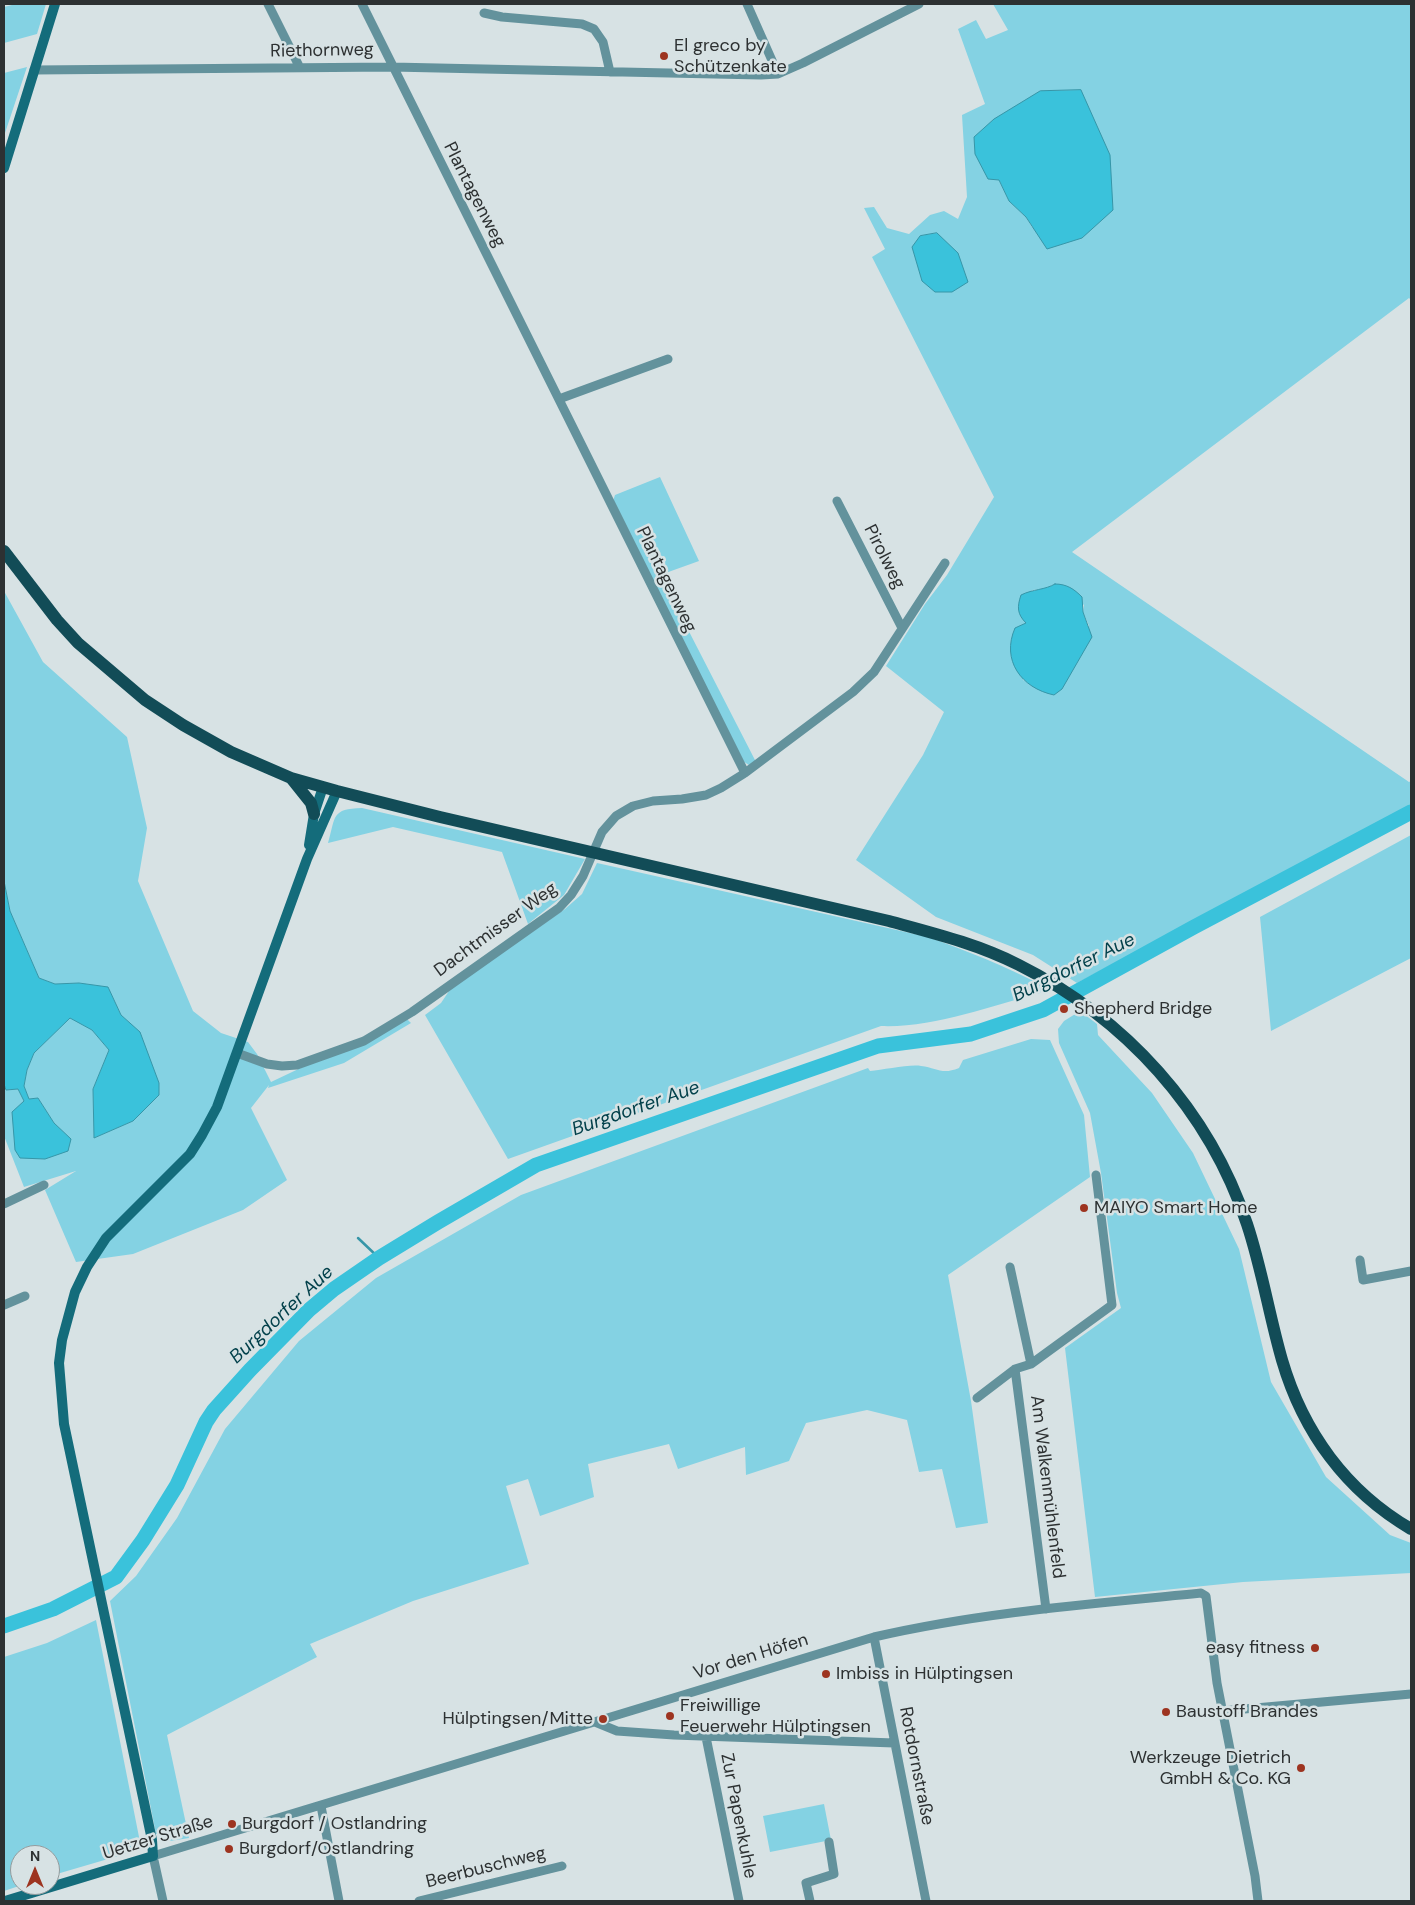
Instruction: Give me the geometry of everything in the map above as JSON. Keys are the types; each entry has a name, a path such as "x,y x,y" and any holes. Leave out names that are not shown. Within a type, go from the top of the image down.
{"main road":[{"path":"4,551 51,612 78,643 145,700 183,725 231,752 291,778 440,817 890,921 973,945 1017,964 1055,985 1095,1013 1134,1046 1170,1085 1197,1121 1220,1160 1235,1192 1247,1226 1287,1377 1299,1408 1315,1437 1334,1464 1382,1510 1411,1528"},
{"path":"291,778 311,803 314,814"}],"street":[{"path":"4,168 54,4"},
{"path":"268,4 300,68"},
{"name":"Plantagenweg","path":"362,4 745,773"},
{"path":"746,4 778,74"},
{"name":"Riethornweg","path":"34,70 392,66 778,74 824,53 919,4"},
{"path":"484,13 502,17 582,24 594,29 603,42 610,72"},
{"path":"559,399 668,359"},
{"name":"Pirolweg","path":"837,500 902,628"},
{"name":"Dachtmisser Weg","path":"237,1053 267,1064 297,1065 364,1041 412,1012 559,908 571,895 583,876 602,832 616,816 633,806 653,801 682,800 706,795 745,773 853,692 874,672 945,563"},
{"path":"306,859 314,814 323,787"},
{"path":"163,1901 153,1856 152,1840 64,1424 59,1363 67,1317 75,1292 87,1267 106,1238 190,1154 217,1107 306,859 337,791"},
{"path":"977,1398 1015,1369 1030,1364 1112,1305 1096,1175"},
{"path":"4,1204 44,1184"},
{"path":"1360,1260 1363,1280 1411,1271"},
{"path":"1010,1268 1030,1364"},
{"path":"4,1304 25,1296"},
{"name":"Am Walkenmühlenfeld","path":"1015,1369 1046,1609"},
{"name":"Vor den Höfen","path":"321,1806 874,1637 922,1626 982,1616 1201,1592 1206,1596 1222,1711"},
{"name":"Rotdornstraße","path":"874,1637 926,1901"},
{"path":"1258,1901 1255,1876 1222,1711 1411,1694"},
{"name":"Zur Papenkuhle","path":"595,1722 618,1731 706,1737 894,1743"},
{"name":"Zur Papenkuhle","path":"706,1737 739,1901"},
{"path":"321,1806 339,1901"},
{"name":"Uetzer Straße","path":"5,1901 321,1806"},
{"path":"810,1901 806,1883 834,1874 829,1842"},
{"name":"Beerbuschweg","path":"419,1901 562,1866"}],"shaded area":[{"path":"16,4 46,4 37,34 4,43 4,7"},
{"path":"993,4 1411,4 1411,300 1409,298 1072,552 1409,782 1411,781 1411,806 1077,983 1033,955 936,917 856,860 923,755 944,712 886,666 925,604 947,575 994,497 872,257 885,249 864,208 874,207 887,228 909,234 930,215 944,211 958,219 967,197 962,115 985,104 958,29 976,20 986,39 1008,30","holes":["999,180 1082,238 1032,227 1026,217 1009,201","1055,584 1084,605 1083,612 1089,626 1054,695 1023,680 1026,623 1032,590 1047,589"]},
{"path":"27,67 4,136 4,73"},
{"path":"1081,90 1110,155 1113,210 1082,238 1047,249 1026,217 1009,201 999,180 988,179 975,154 974,137 994,119 1040,91"},
{"path":"937,233 958,253 968,282 952,292 935,292 922,281 912,247 920,236"},
{"path":"660,477 699,561 660,575 756,762 749,765 741,760 613,501 615,495"},
{"path":"1055,584 1070,587 1082,597 1083,612 1092,637 1062,689 1054,695 1032,686 1023,679 1012,661 1011,640 1015,628 1026,623 1021,617 1019,610 1021,595"},
{"path":"4,591 43,662 127,737 147,828 138,881 193,1011 221,1033 248,1042 257,1054 271,1082 406,1018 411,1023 344,1063 268,1088 269,1085 251,1108 287,1180 243,1210 133,1254 76,1262 45,1190 76,1171 24,1187 4,1136 4,1084 6,1090 18,1089 24,1101 70,1139 54,1123 38,1098 29,1099 24,1086 27,1070 34,1053 70,1017 92,1030 109,1050 93,1089 94,1138 133,1121 159,1095 140,1033 121,1015 108,988 79,983 55,984 39,978 10,911 4,881"},
{"path":"362,808 585,859 564,895 528,924 502,852 393,827 328,843 336,816 345,810"},
{"path":"1411,835 1411,958 1271,1031 1260,917"},
{"path":"597,863 928,937 986,959 1043,986 1040,993 941,1020 901,1026 881,1026 508,1159 425,1015 441,1003 451,988 565,909 582,894"},
{"path":"4,881 10,911 39,978 55,984 79,983 108,987 121,1015 140,1032 159,1083 159,1095 133,1121 94,1138 93,1089 109,1050 92,1030 70,1018 34,1053 27,1070 24,1086 29,1099 38,1098 54,1123 71,1139 68,1151 45,1159 20,1158 15,1150 12,1112 24,1101 18,1089 6,1090 4,1084"},
{"path":"1080,1011 1097,1024 1098,1035 1152,1093 1193,1153 1239,1249 1271,1382 1326,1477 1390,1535 1411,1543 1411,1573 1243,1582 1095,1597 1065,1348 1121,1308 1117,1293 1101,1173 1090,1113 1059,1043 1058,1029 1064,1021"},
{"path":"1031,1039 1050,1040 1084,1115 1090,1177 948,1275 971,1401 988,1523 956,1528 942,1469 919,1472 907,1420 867,1410 806,1423 789,1461 746,1475 745,1447 678,1469 669,1444 588,1464 594,1497 540,1516 528,1479 506,1486 529,1564 413,1601 310,1644 317,1657 167,1735 189,1838 170,1841 163,1833 156,1834 110,1601 136,1576 177,1518 225,1429 299,1341 376,1278 521,1195 868,1068 870,1071 916,1066 948,1071 959,1068 963,1060"},
{"path":"96,1620 140,1842 125,1854 60,1873 60,1845 10,1845 10,1889 4,1891 4,1657 47,1643"},
{"path":"824,1804 831,1840 770,1852 763,1816"}],"waterway":[{"name":"Burgdorfer Aue","path":"4,1626 53,1609 116,1577 143,1540 177,1485 206,1422 214,1410 309,1310 334,1289 379,1258 536,1165 878,1046 971,1034 1043,1010 1194,927 1411,812"},
{"path":"358,1238 379,1258"}],"place":[{"name":"El greco by Schützenkate","path":"664,56"},
{"name":"Shepherd Bridge","path":"1064,1009"},
{"name":"MAIYO Smart Home","path":"1084,1208"},
{"name":"easy fitness","path":"1315,1648"},
{"name":"Imbiss in Hülptingsen","path":"826,1674"},
{"name":"Baustoff Brandes","path":"1166,1712"},
{"name":"Freiwillige Feuerwehr Hülptingsen","path":"670,1716"},
{"name":"Hülptingsen/Mitte","path":"603,1719"},
{"name":"Werkzeuge Dietrich GmbH & Co. KG","path":"1301,1768"},
{"name":"Burgdorf / Ostlandring","path":"232,1824"},
{"name":"Burgdorf/Ostlandring","path":"229,1849"}]}
